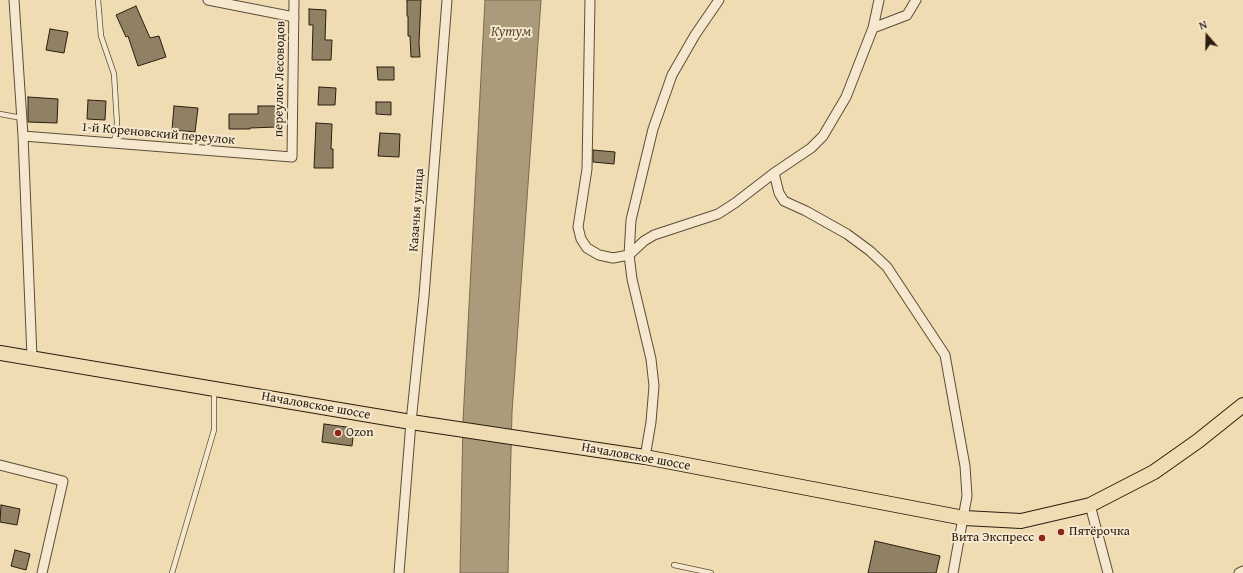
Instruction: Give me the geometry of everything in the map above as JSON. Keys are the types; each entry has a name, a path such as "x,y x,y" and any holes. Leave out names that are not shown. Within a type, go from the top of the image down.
{"main road":[{"name":"Началовское шоссе","path":"0,353 32,357 411,422 646,457 964,518 1021,521 1090,505 1154,472 1242,408"}],"street":[{"path":"14,0 23,136 32,357"},
{"path":"208,0 294,17"},
{"name":"переулок Лесоводов","path":"292,158 294,0"},
{"name":"Казачья улица","path":"399,573 411,422 424,296 447,0"},
{"path":"590,0 587,169 578,226 581,239 587,248 599,255 614,258 629,255 644,241 654,235 718,214 735,204 774,173 811,148 823,136 846,97 874,28 879,0"},
{"path":"646,457 654,386 651,359 632,279 629,255 631,220 653,129 672,75 695,35 719,0"},
{"path":"874,28 907,15 916,0"},
{"name":"1-й Кореновский переулок","path":"23,136 292,158"},
{"path":"774,173 784,201 806,211 846,234 870,251 887,267 945,355 965,466 967,496 953,573"},
{"path":"0,466 63,481 42,573"},
{"path":"1090,505 1108,573"},
{"path":"1239,573 1243,571"}],"lane":[{"path":"98,0 101,36 114,74 117,123 114,143"},
{"path":"0,114 22,118"},
{"path":"172,573 214,430 214,388"},
{"path":"674,565 711,573"}],"water":[{"name":"Кутум","path":"485,0 541,0 512,412 508,573 460,573 463,421"}],"building":[{"path":"407,0 421,0 419,43 420,57 411,57 410,36 408,36"},
{"path":"136,6 150,38 159,36 166,57 138,66 128,36 126,37 116,15"},
{"path":"309,9 326,10 325,40 332,40 331,60 312,60 313,25 309,25"},
{"path":"50,29 68,32 64,53 46,50"},
{"path":"377,67 394,67 394,80 378,80"},
{"path":"319,87 336,88 335,105 318,105"},
{"path":"28,97 58,99 57,123 28,122"},
{"path":"88,100 106,101 105,120 87,119"},
{"path":"376,102 391,102 391,115 376,114"},
{"path":"174,106 198,108 195,132 172,130"},
{"path":"258,106 277,106 277,127 229,129 229,114 258,114"},
{"path":"316,123 332,124 331,149 333,149 333,168 314,168"},
{"path":"380,133 400,134 399,157 378,156"},
{"path":"593,150 615,152 614,164 593,162"},
{"path":"324,424 354,428 352,446 322,442"},
{"path":"1,505 20,509 17,525 0,522"},
{"path":"875,541 940,556 936,573 868,573"},
{"path":"15,550 30,554 26,570 11,566"}],"place":[{"name":"Ozon","path":"338,433"},
{"name":"Пятёрочка","path":"1061,532"},
{"name":"Вита Экспресс","path":"1042,538"}]}
